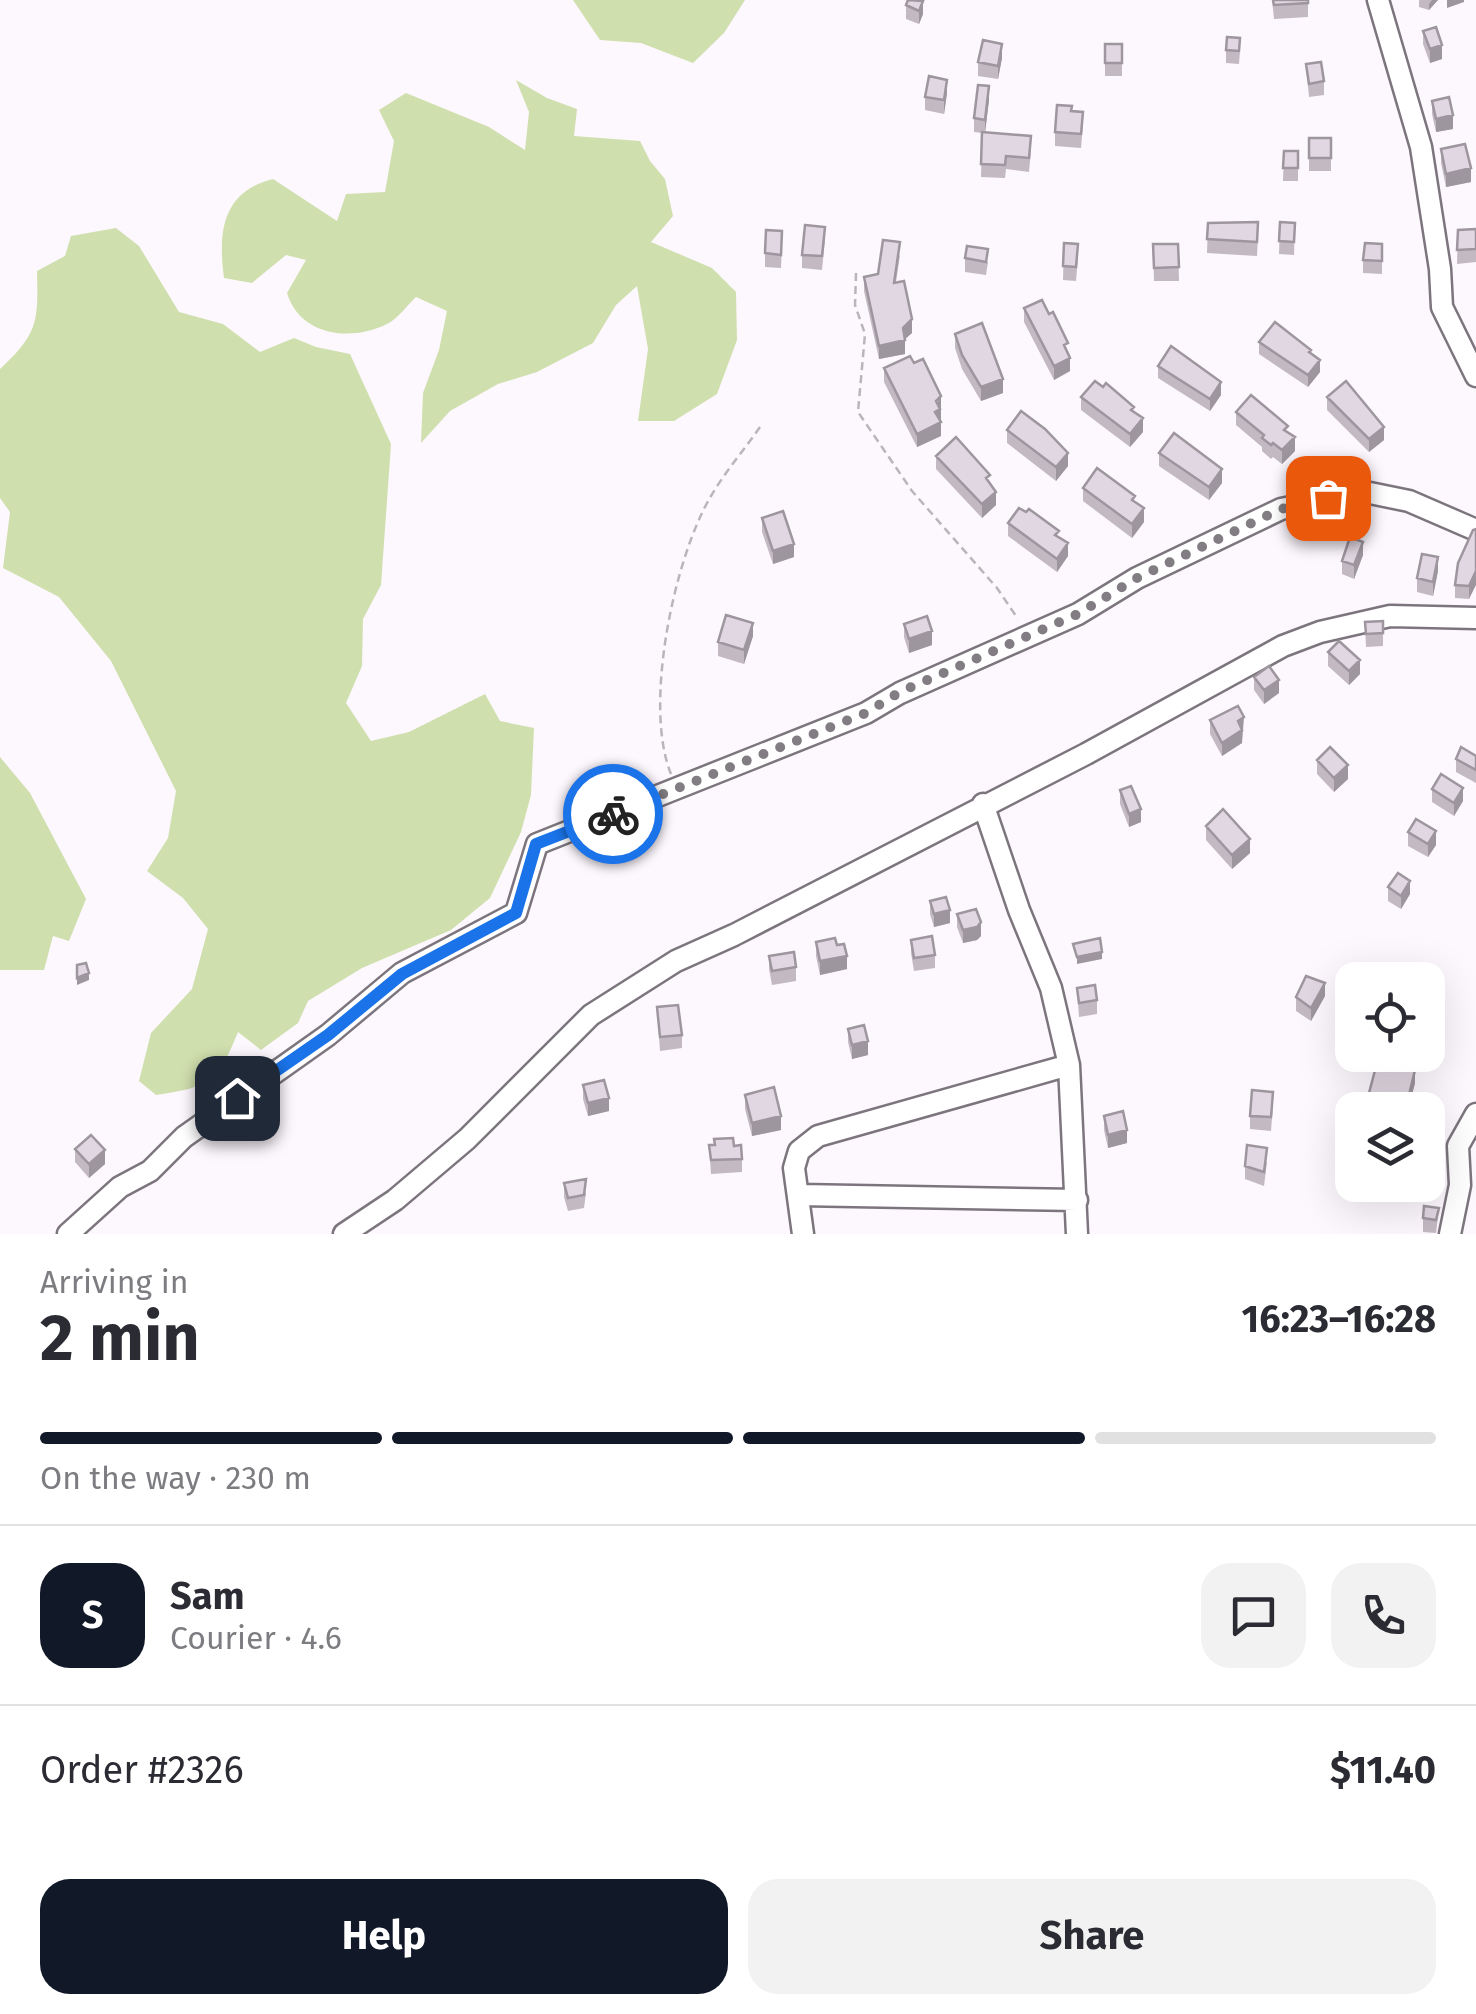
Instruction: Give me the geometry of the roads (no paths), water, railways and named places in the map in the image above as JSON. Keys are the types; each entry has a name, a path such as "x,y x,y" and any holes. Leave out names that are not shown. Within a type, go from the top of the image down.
{"street":[{"path":"1378,0 1421,147 1442,307 1476,376"},
{"path":"68,1234 120,1188 150,1171 184,1137 328,1035 402,974 516,913 536,844 866,713 900,692 1030,638 1137,578 1281,509 1365,492 1444,514 1476,530"},
{"path":"344,1234 395,1200 466,1139 592,1015 676,960 734,935 982,804 1086,754 1284,646 1320,632 1390,616 1476,618"},
{"path":"982,804 1051,988 1070,1066 1077,1234"},
{"path":"803,1234 794,1168 799,1151 818,1136 1070,1066"},
{"path":"1450,1234 1460,1185 1458,1146 1476,1114"},
{"path":"799,1194 1077,1200"}]}
